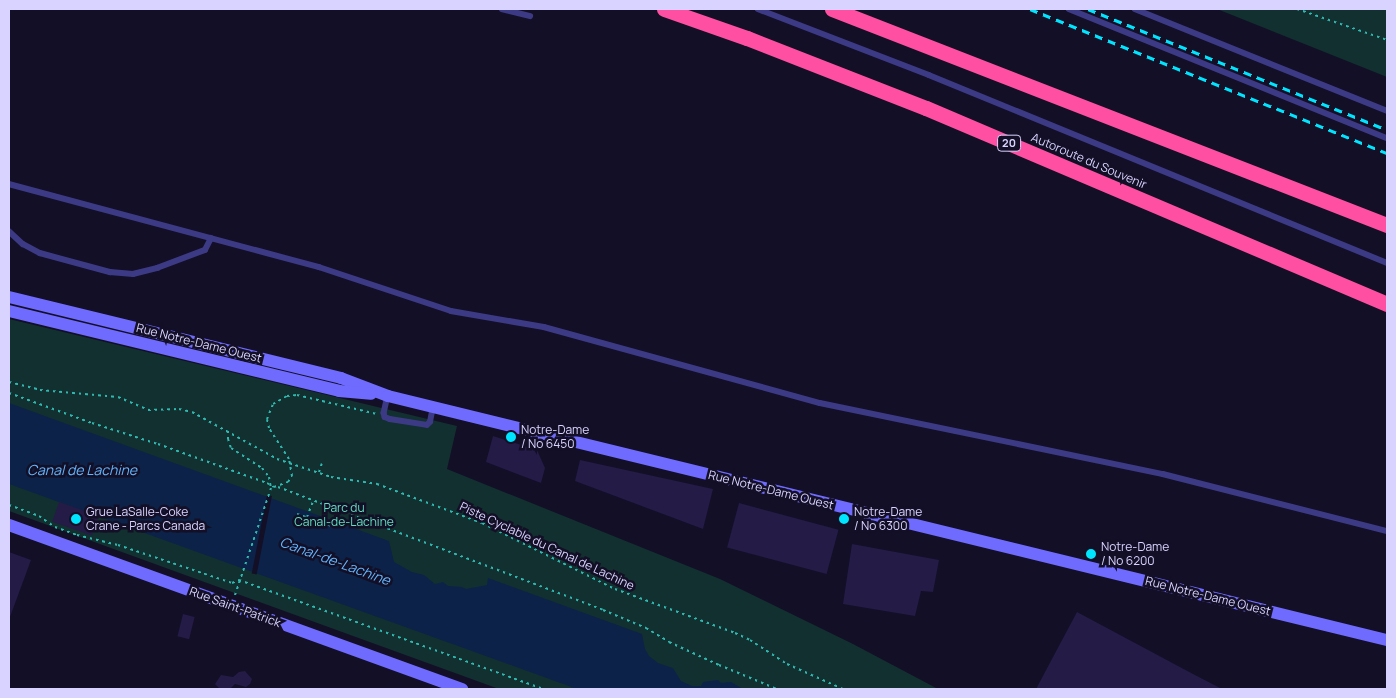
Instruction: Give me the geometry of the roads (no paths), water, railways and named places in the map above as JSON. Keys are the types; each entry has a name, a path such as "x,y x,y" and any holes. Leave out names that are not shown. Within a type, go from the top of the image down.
{"highway":[{"name":"Autoroute du Souvenir","path":"664,9 755,40 911,101 1387,304"},
{"path":"832,9 1387,225"}],"main road":[{"name":"Rue Notre-Dame Ouest","path":"9,297 341,378 388,396 1387,640"},
{"name":"Rue Notre-Dame Ouest","path":"9,311 339,391 388,396"},
{"name":"Rue Saint-Patrick","path":"9,525 462,689"}],"lane":[{"path":"502,9 530,16"},
{"path":"758,9 937,79 1321,237 1387,262"},
{"path":"1069,9 1387,138"},
{"path":"1135,9 1387,111"},
{"path":"9,184 319,267 451,311 544,327 820,402 1162,474 1387,531"},
{"path":"9,231 23,244 40,254 110,272 133,274 157,268 205,250 211,238"},
{"path":"1321,237 1387,267"},
{"path":"388,396 384,413 385,417 390,419 427,425 430,422 434,407"}],"water":[{"name":"Canal de Lachine","path":"9,403 389,541 394,562 412,572 424,575 435,584 443,582 448,586 466,589 487,585 488,578 642,634 645,649 649,656 658,663 673,668 681,681 692,686 701,686 703,682 718,680 721,683 731,682 743,689 577,689 9,484"}],"railway":[{"path":"1030,9 1387,153"},
{"path":"1088,9 1387,130"}],"place":[{"name":"Notre-Dame / No 6450","path":"511,437"},
{"name":"Grue LaSalle-Coke Crane - Parcs Canada","path":"76,519"},
{"name":"Notre-Dame / No 6300","path":"844,519"},
{"name":"Notre-Dame / No 6200","path":"1091,554"}],"park label":[{"name":"Parc du Canal-de-Lachine","path":"344,515"}],"water label":[{"name":"Canal-de-Lachine","path":"335,561"}]}
